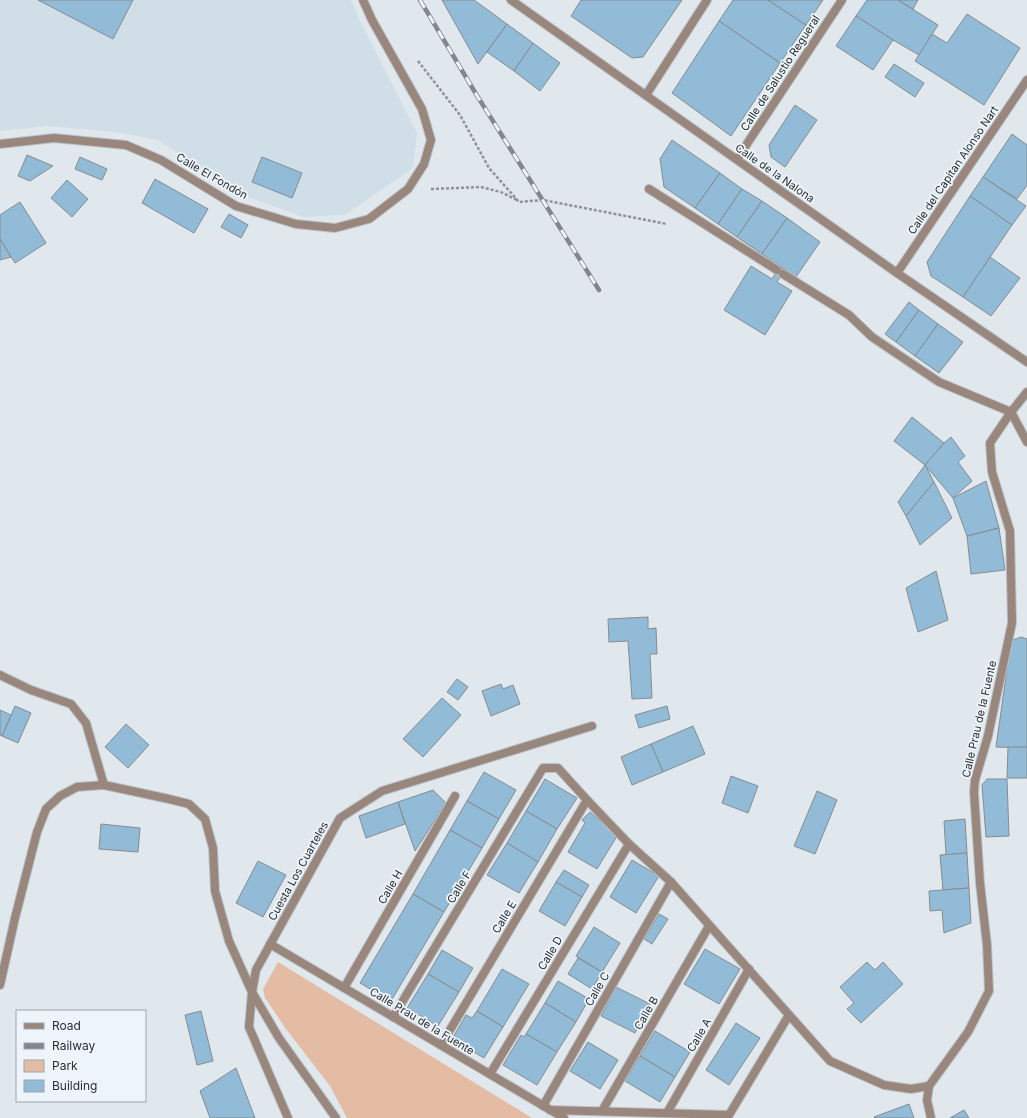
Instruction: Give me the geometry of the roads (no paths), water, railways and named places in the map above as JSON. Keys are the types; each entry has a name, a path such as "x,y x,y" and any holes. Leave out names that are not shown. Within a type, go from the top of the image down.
{"street":[{"name":"Calle El Fondón","path":"0,144 54,138 126,145 161,160 236,206 296,224 334,228 369,219 408,189 424,164 431,140 422,109 372,20 363,0"},
{"name":"Calle de la Nalona","path":"511,0 897,273 1027,362"},
{"path":"646,95 707,0"},
{"name":"Calle de Salustio Regueral","path":"737,159 842,0"},
{"name":"Calle del Capitan Alonso Nart","path":"897,273 1027,80"},
{"path":"649,188 780,272 849,314 872,337 939,382 1011,412 1027,442"},
{"name":"Calle Prau de la Fuente","path":"929,1086 968,1032 989,991 987,945 980,883 974,792 975,780 988,736 1012,623 1010,531 992,472 990,443 1011,412 1027,392"},
{"path":"0,675 31,690 71,704 86,723 104,785"},
{"name":"Cuesta Los Cuarteles","path":"288,1118 249,1027 252,992 256,970 340,818 382,791 592,726"},
{"name":"Calle F","path":"393,1017 543,768 558,768 587,800"},
{"path":"0,985 35,839 46,809 60,796 77,787 104,785 189,804 205,818 213,848 215,891 229,941 252,992 279,1038 336,1118"},
{"name":"Calle H","path":"344,988 455,796"},
{"path":"587,800 629,844 671,882 830,1061 884,1085 911,1089 929,1086 927,1100 931,1118"},
{"name":"Calle E","path":"441,1045 587,800"},
{"name":"Calle D","path":"490,1074 629,844"},
{"name":"Calle C","path":"547,1108 671,882"},
{"name":"Calle B","path":"602,1111 709,926"},
{"name":"Calle Prau de la Fuente","path":"270,944 564,1118"},
{"name":"Calle A","path":"667,1113 749,969"},
{"path":"547,1108 729,1115 789,1015"}],"railway":[{"path":"420,0 476,94 599,290"}]}
